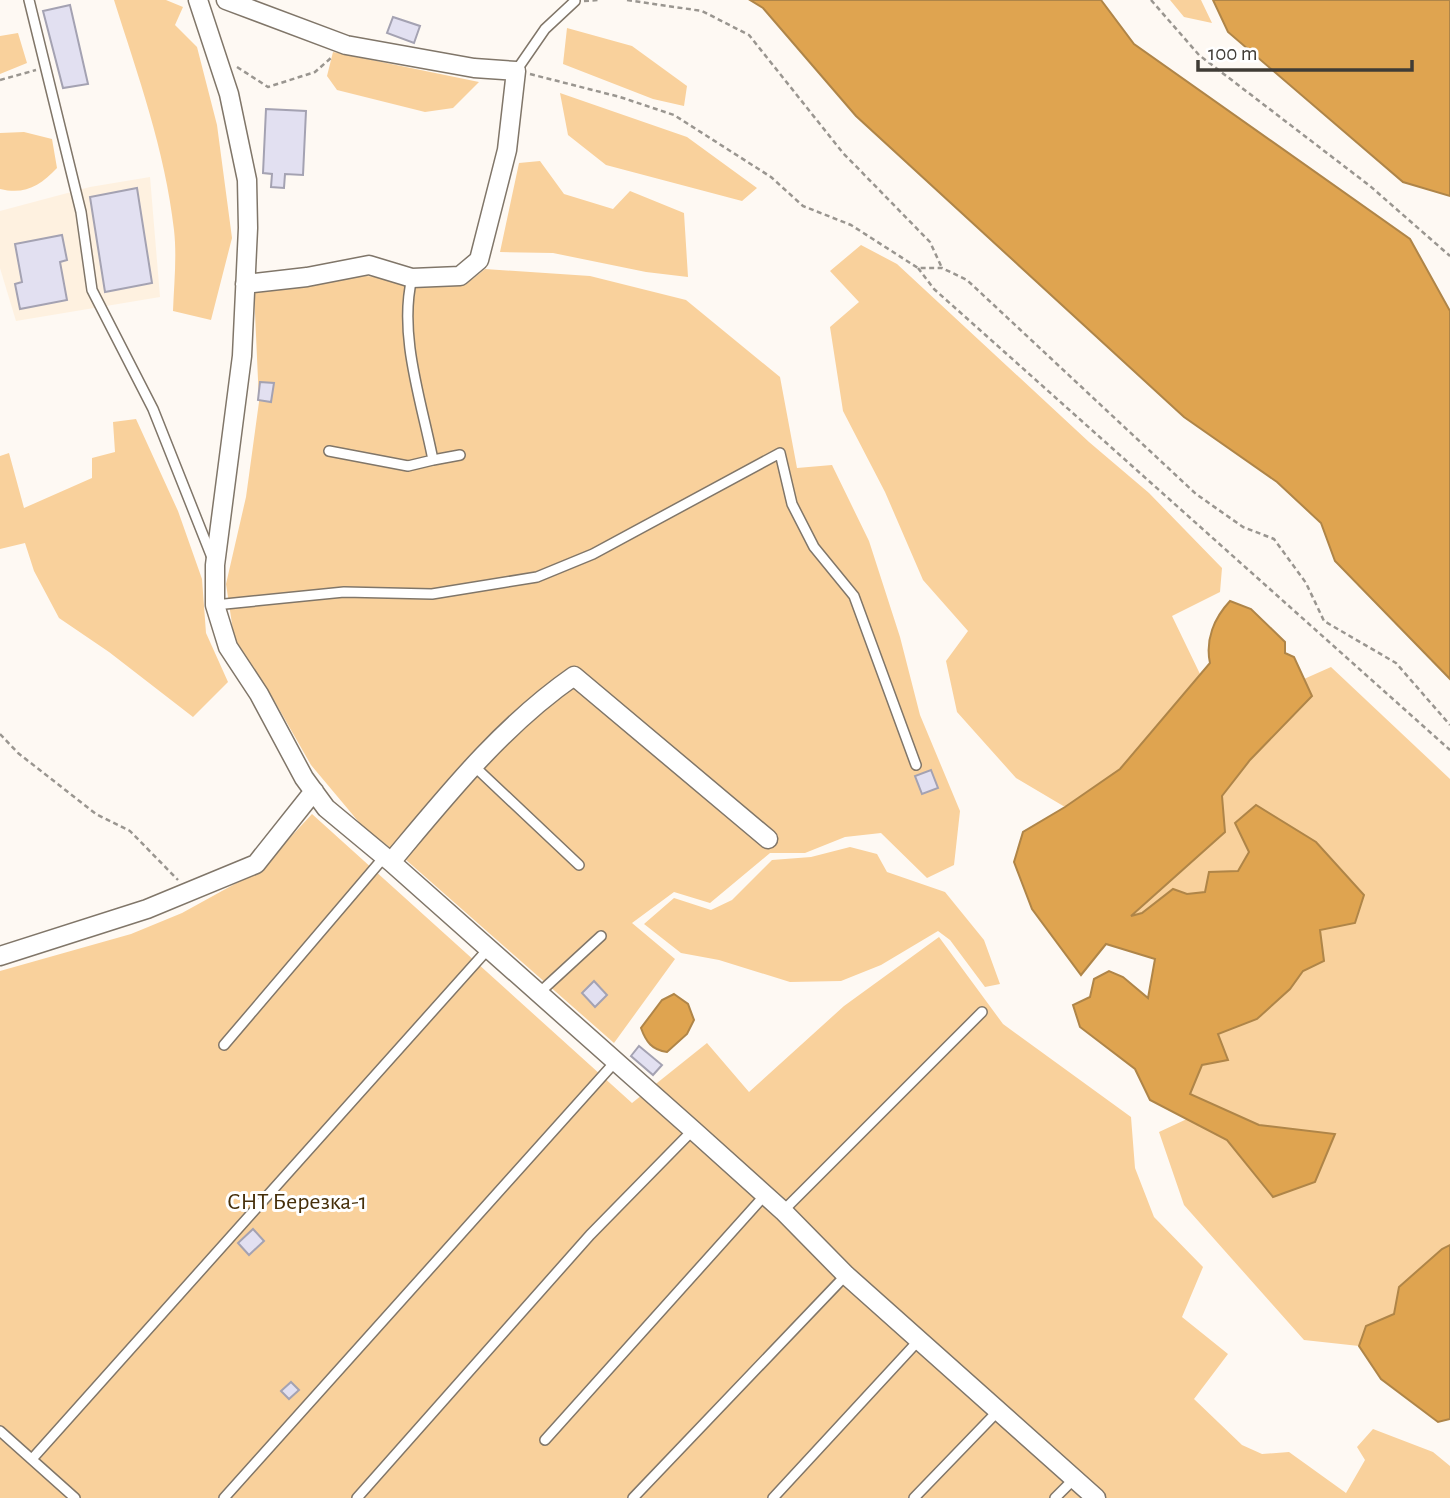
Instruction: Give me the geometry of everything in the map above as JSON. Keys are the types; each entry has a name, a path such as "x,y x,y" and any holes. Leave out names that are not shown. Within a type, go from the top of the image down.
{"street":[{"path":"198,0 229,94 247,180 242,356 215,565 215,605 228,647 259,694 314,791 326,808 388,859 693,1130 783,1212 846,1275 1096,1498"},
{"path":"226,0 346,46 474,68 516,71 507,150 479,260 460,276 412,278 369,265 307,277 246,284"},
{"path":"388,859 519,719 574,676 768,839"},
{"path":"0,956 147,909 256,864 314,791"}],"lane":[{"path":"29,0 81,212 92,290 153,409 215,565"},
{"path":"516,71 545,29 575,1"},
{"path":"412,278 408,298 413,363 433,460"},
{"path":"329,451 408,466 460,455"},
{"path":"215,605 345,592 432,594 537,577 593,554 780,453 792,504 808,536 854,596 916,765"},
{"path":"474,766 579,865"},
{"path":"224,1045 388,859"},
{"path":"539,993 601,936"},
{"path":"32,1459 489,948"},
{"path":"783,1212 982,1012"},
{"path":"224,1498 615,1062"},
{"path":"357,1498 590,1235 693,1130"},
{"path":"545,1440 765,1195"},
{"path":"633,1498 846,1275"},
{"path":"773,1498 919,1340"},
{"path":"914,1498 998,1411"},
{"path":"0,1430 75,1498"},
{"path":"1055,1498 1074,1479"}],"path":[{"path":"627,0 702,10 749,35 843,153 930,242 942,268"},
{"path":"1152,0 1199,55 1380,194 1450,256"},
{"path":"232,64 268,87 315,72 346,46"},
{"path":"0,80 46,67"},
{"path":"516,71 565,82 674,116 771,177 803,206 851,225 918,268 934,289 1450,750"},
{"path":"918,268 942,268 967,280 1196,494 1243,527 1275,539 1307,583 1324,621 1396,663 1450,725"},
{"path":"0,734 18,753 96,814 130,831 190,892"}],"shaded area":[{"path":"750,0 1101,0 1134,44 1410,239 1450,311 1450,679 1335,561 1321,523 1277,482 1184,417 856,116 763,8"},
{"path":"1213,0 1450,0 1450,196 1403,182 1228,32"},
{"path":"150,177 160,297 16,321 0,268 0,211 90,187"},
{"path":"1230,601 1251,609 1285,642 1285,653 1294,657 1312,696 1250,760 1222,796 1225,832 1131,916 1142,913 1173,889 1187,894 1205,892 1209,872 1238,871 1249,852 1235,823 1256,805 1316,842 1364,895 1355,923 1320,930 1324,961 1303,971 1290,989 1257,1019 1218,1034 1228,1060 1202,1065 1190,1094 1259,1125 1335,1134 1315,1182 1273,1197 1227,1140 1150,1100 1135,1069 1080,1027 1073,1005 1090,997 1094,979 1109,971 1123,977 1148,998 1155,959 1106,944 1081,975 1032,909 1014,862 1023,832 1120,769 1210,663 1212,630"},
{"path":"674,994 688,1004 694,1020 687,1034 667,1052 650,1044 641,1028 662,1000"},
{"path":"1450,1245 1450,1419 1438,1422 1381,1379 1359,1346 1366,1326 1394,1314 1399,1287"}],"green space":[{"path":"114,0 166,0 183,7 175,25 197,47 217,125 232,238 211,320 173,311 175,250 170,200 150,114"},
{"path":"1170,0 1201,0 1212,23 1184,17"},
{"path":"567,28 632,46 687,86 684,106 653,99 563,64"},
{"path":"18,33 27,63 0,74 0,36"},
{"path":"333,52 479,82 453,108 425,112 337,90 327,76"},
{"path":"560,93 687,137 757,188 742,201 606,165 568,135"},
{"path":"24,132 52,139 57,168 32,188 17,191 0,189 0,133"},
{"path":"540,161 564,194 613,209 630,191 684,213 688,277 646,272 553,253 500,252 519,163"},
{"path":"861,245 897,264 1089,442 1149,493 1222,568 1220,592 1172,616 1200,674 1120,769 1065,807 1016,778 957,712 946,661 968,631 923,580 885,492 843,411 830,327 859,302 830,271"},
{"path":"485,269 590,276 686,300 780,377 797,468 832,465 869,541 900,637 920,715 960,811 954,865 927,878 881,833 845,837 805,853 770,853 710,903 674,892 632,923 675,959 614,1043 405,859 363,827 311,765 267,688 235,644 226,584 246,497 259,402 254,291 366,276 465,285"},
{"path":"136,419 178,511 202,579 206,633 228,682 193,717 109,652 59,618 34,571 25,543 0,549 0,456 9,453 24,508 92,478 92,458 115,452 113,422"},
{"path":"1331,667 1450,779 1450,1245 1442,1249 1394,1314 1366,1326 1359,1346 1304,1340 1184,1205 1159,1132 1189,1118 1227,1140 1273,1197 1323,1159 1335,1135 1259,1125 1189,1094 1217,1034 1257,1019 1290,989 1303,971 1324,961 1277,820 1256,805 1249,852 1238,872 1209,872 1205,892 1187,894 1173,889 1142,913 1130,917 1225,832 1222,796 1250,760 1312,696 1304,679"},
{"name":"СНТ Березка-1","path":"312,814 632,1103 707,1043 749,1092 844,1006 939,937 1003,1024 1131,1117 1135,1168 1154,1217 1203,1267 1182,1317 1228,1354 1194,1399 1242,1445 1262,1454 1289,1452 1346,1493 1365,1460 1357,1447 1373,1429 1433,1452 1450,1466 1450,1498 0,1498 0,971 131,934 182,913 260,870"},
{"path":"850,847 877,854 887,872 945,892 984,940 1000,984 985,987 950,940 938,931 881,965 841,981 790,982 719,960 681,953 644,924 674,898 711,910 732,900 772,860 811,857"}],"building":[{"path":"70,5 88,84 63,88 43,11"},
{"path":"393,17 420,26 414,43 387,33"},
{"path":"266,109 306,111 303,175 285,174 284,188 271,187 272,174 263,173"},
{"path":"137,188 152,283 105,292 90,197"},
{"path":"62,235 67,260 60,262 67,300 20,309 15,284 22,282 15,244"},
{"path":"260,382 274,383 271,402 258,400"},
{"path":"931,770 938,788 922,794 915,776"},
{"path":"594,981 607,995 595,1007 582,993"},
{"path":"639,1046 662,1065 653,1075 631,1056"},
{"path":"253,1229 264,1241 249,1255 238,1243"},
{"path":"291,1382 299,1390 289,1399 281,1391"}]}
